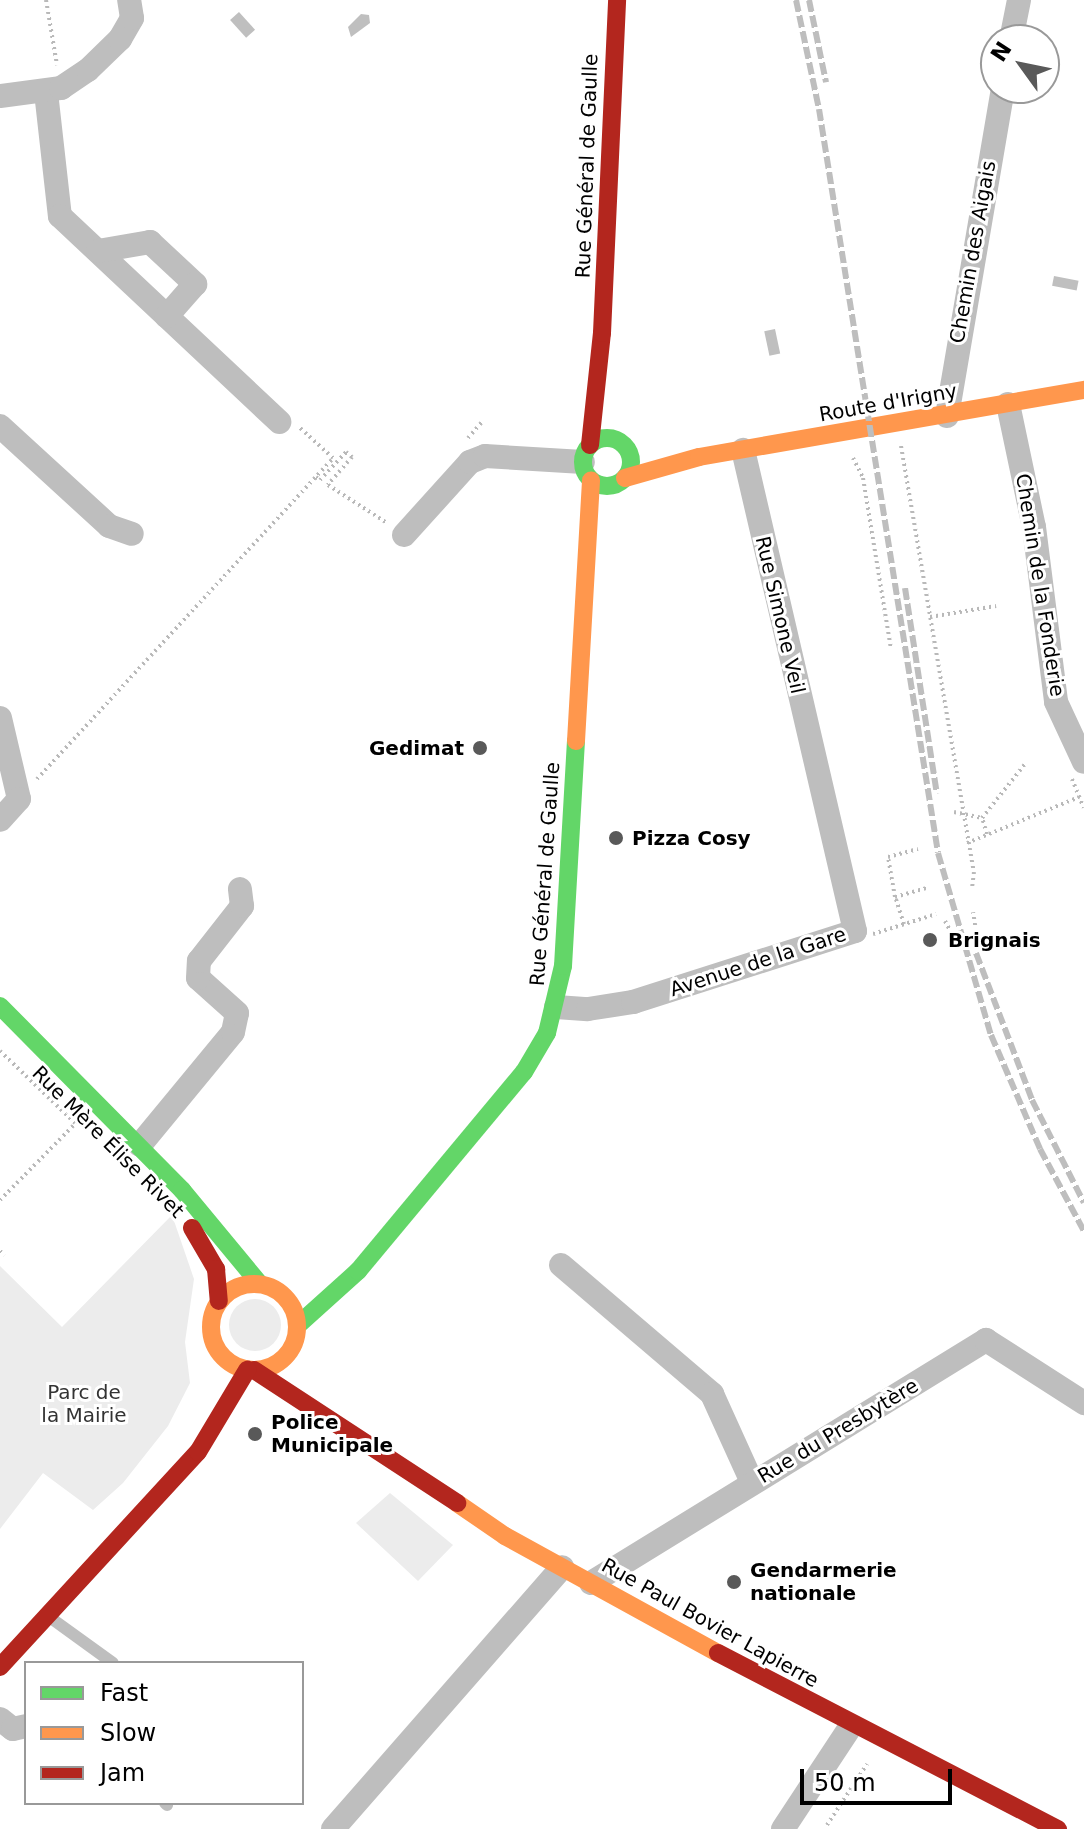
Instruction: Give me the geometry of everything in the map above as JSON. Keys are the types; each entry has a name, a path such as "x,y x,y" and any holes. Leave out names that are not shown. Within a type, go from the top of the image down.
{"main road":[{"name":"Rue Général de Gaulle","path":"298,1325 358,1271 386,1233 524,1072 556,1007 586,604 588,462 602,333 617,0"},
{"name":"Rue Général de Gaulle","path":"586,604 603,511 631,458 608,415 602,333"},
{"name":"Route d'Irigny","path":"621,481 699,457 898,425 1084,390"},
{"name":"Route d'Irigny","path":"620,442 654,456 699,457"},
{"path":"620,442 588,462 604,486 621,481"},
{"name":"Rue Mère Élise Rivet","path":"0,1006 140,1145 259,1283"},
{"name":"Rue Mère Élise Rivet","path":"5,1048 184,1216 216,1269 219,1301"},
{"name":"Rue Général de Gaulle","path":"316,1281 339,1272 386,1233"},
{"path":"0,1667 177,1471 198,1452 250,1370 294,1358 298,1325 288,1288 259,1283 237,1287 219,1301 211,1329 222,1356 205,1426 177,1471"},
{"path":"222,1356 354,1432"},
{"path":"313,1386 354,1432"},
{"path":"220,1413 257,1399 291,1394"},
{"name":"Rue Paul Bovier Lapierre","path":"354,1432 468,1515 851,1726 1058,1829"}],"street":[{"path":"0,96 54,90 120,39 132,18 129,0"},
{"path":"1014,24 1019,0"},
{"path":"54,90 60,216 279,422"},
{"name":"Chemin des Aigais","path":"947,416 1000,104"},
{"path":"98,251 150,242 195,284 167,316"},
{"name":"Chemin de la Fonderie","path":"1008,404 1034,527 1056,702 1084,762"},
{"path":"0,426 109,526 132,534"},
{"name":"Rue Simone Veil","path":"743,450 816,781"},
{"path":"404,535 470,462 485,456 588,462"},
{"path":"0,718 19,799 0,820"},
{"name":"Avenue de la Gare","path":"556,1007 588,1009 633,1002 855,931 816,781"},
{"name":"Rue Mère Élise Rivet","path":"140,1145 233,1032 237,1013 198,978 199,961 242,906 240,889"},
{"path":"561,1265 712,1394 752,1482"},
{"name":"Rue du Presbytère","path":"591,1583 986,1340 1084,1403"},
{"path":"333,1829 562,1567"},
{"path":"0,1719 13,1729 24,1726"},
{"path":"783,1829 851,1726"}],"lane":[{"path":"46,1614 110,1661"}],"path":[{"path":"46,0 54,90"},
{"path":"279,422 290,420 333,458 318,479"},
{"path":"898,425 972,889"},
{"path":"840,435 863,478 891,649"},
{"path":"19,799 346,452 352,457 328,485"},
{"path":"318,479 404,535"},
{"path":"930,617 996,606"},
{"path":"927,646 935,645"},
{"path":"982,818 1025,764"},
{"path":"967,843 1079,797"},
{"path":"954,812 982,818"},
{"path":"982,818 987,835"},
{"path":"904,924 895,897 888,857 918,849"},
{"path":"895,897 929,887"},
{"path":"945,921 957,944 977,937 973,912"},
{"path":"869,936 936,914"},
{"path":"0,1200 79,1120 5,1048"},
{"path":"827,1825 881,1741"}],"green space":[{"name":"Parc de la Mairie","path":"172,1215 194,1279 185,1342 190,1383 168,1426 123,1483 93,1510 43,1473 0,1529 0,1266 62,1327"},
{"path":"255,1299 274,1306 281,1325 274,1344 255,1351 236,1344 229,1325 236,1306"},
{"path":"390,1493 453,1545 418,1581 356,1523"}],"shaded area":[{"path":"239,12 255,30 246,38 230,20"},
{"path":"361,14 369,15 370,23 351,37 348,27"},
{"path":"1054,276 1079,281 1077,291 1052,286"},
{"path":"775,329 780,353 769,356 764,331"}],"railway":[{"path":"796,0 819,109 938,853 991,1035 1040,1149 1084,1231"},
{"path":"809,0 826,82"},
{"path":"905,588 937,794"},
{"path":"976,953 1032,1100 1084,1203"}],"traffic: fast":[{"path":"607,438 624,445 631,462 624,479 607,486 590,479 583,462 590,445 607,438"},
{"path":"298,1325 358,1271 524,1072 547,1033 563,966 576,741"},
{"path":"0,1006 182,1190 259,1283"}],"traffic: slow":[{"path":"625,478 699,457 1084,390"},
{"path":"576,741 591,480"},
{"path":"246,1284 262,1284 285,1296 294,1310 297,1327 294,1344 285,1358 262,1370 246,1370 230,1363 218,1351 211,1335 211,1319 218,1303 230,1291 246,1284"},
{"path":"457,1503 505,1536 718,1653"}],"traffic: jam":[{"path":"590,445 602,333 617,0"},
{"path":"192,1228 216,1269 219,1301"},
{"path":"0,1667 198,1452 247,1370"},
{"path":"254,1370 457,1503"},
{"path":"718,1653 1058,1829"}],"place":[{"name":"Gedimat","path":"480,748"},
{"name":"Pizza Cosy","path":"616,838"},
{"name":"Brignais","path":"930,940"},
{"name":"Police Municipale","path":"255,1434"},
{"name":"Gendarmerie nationale","path":"734,1582"}]}
